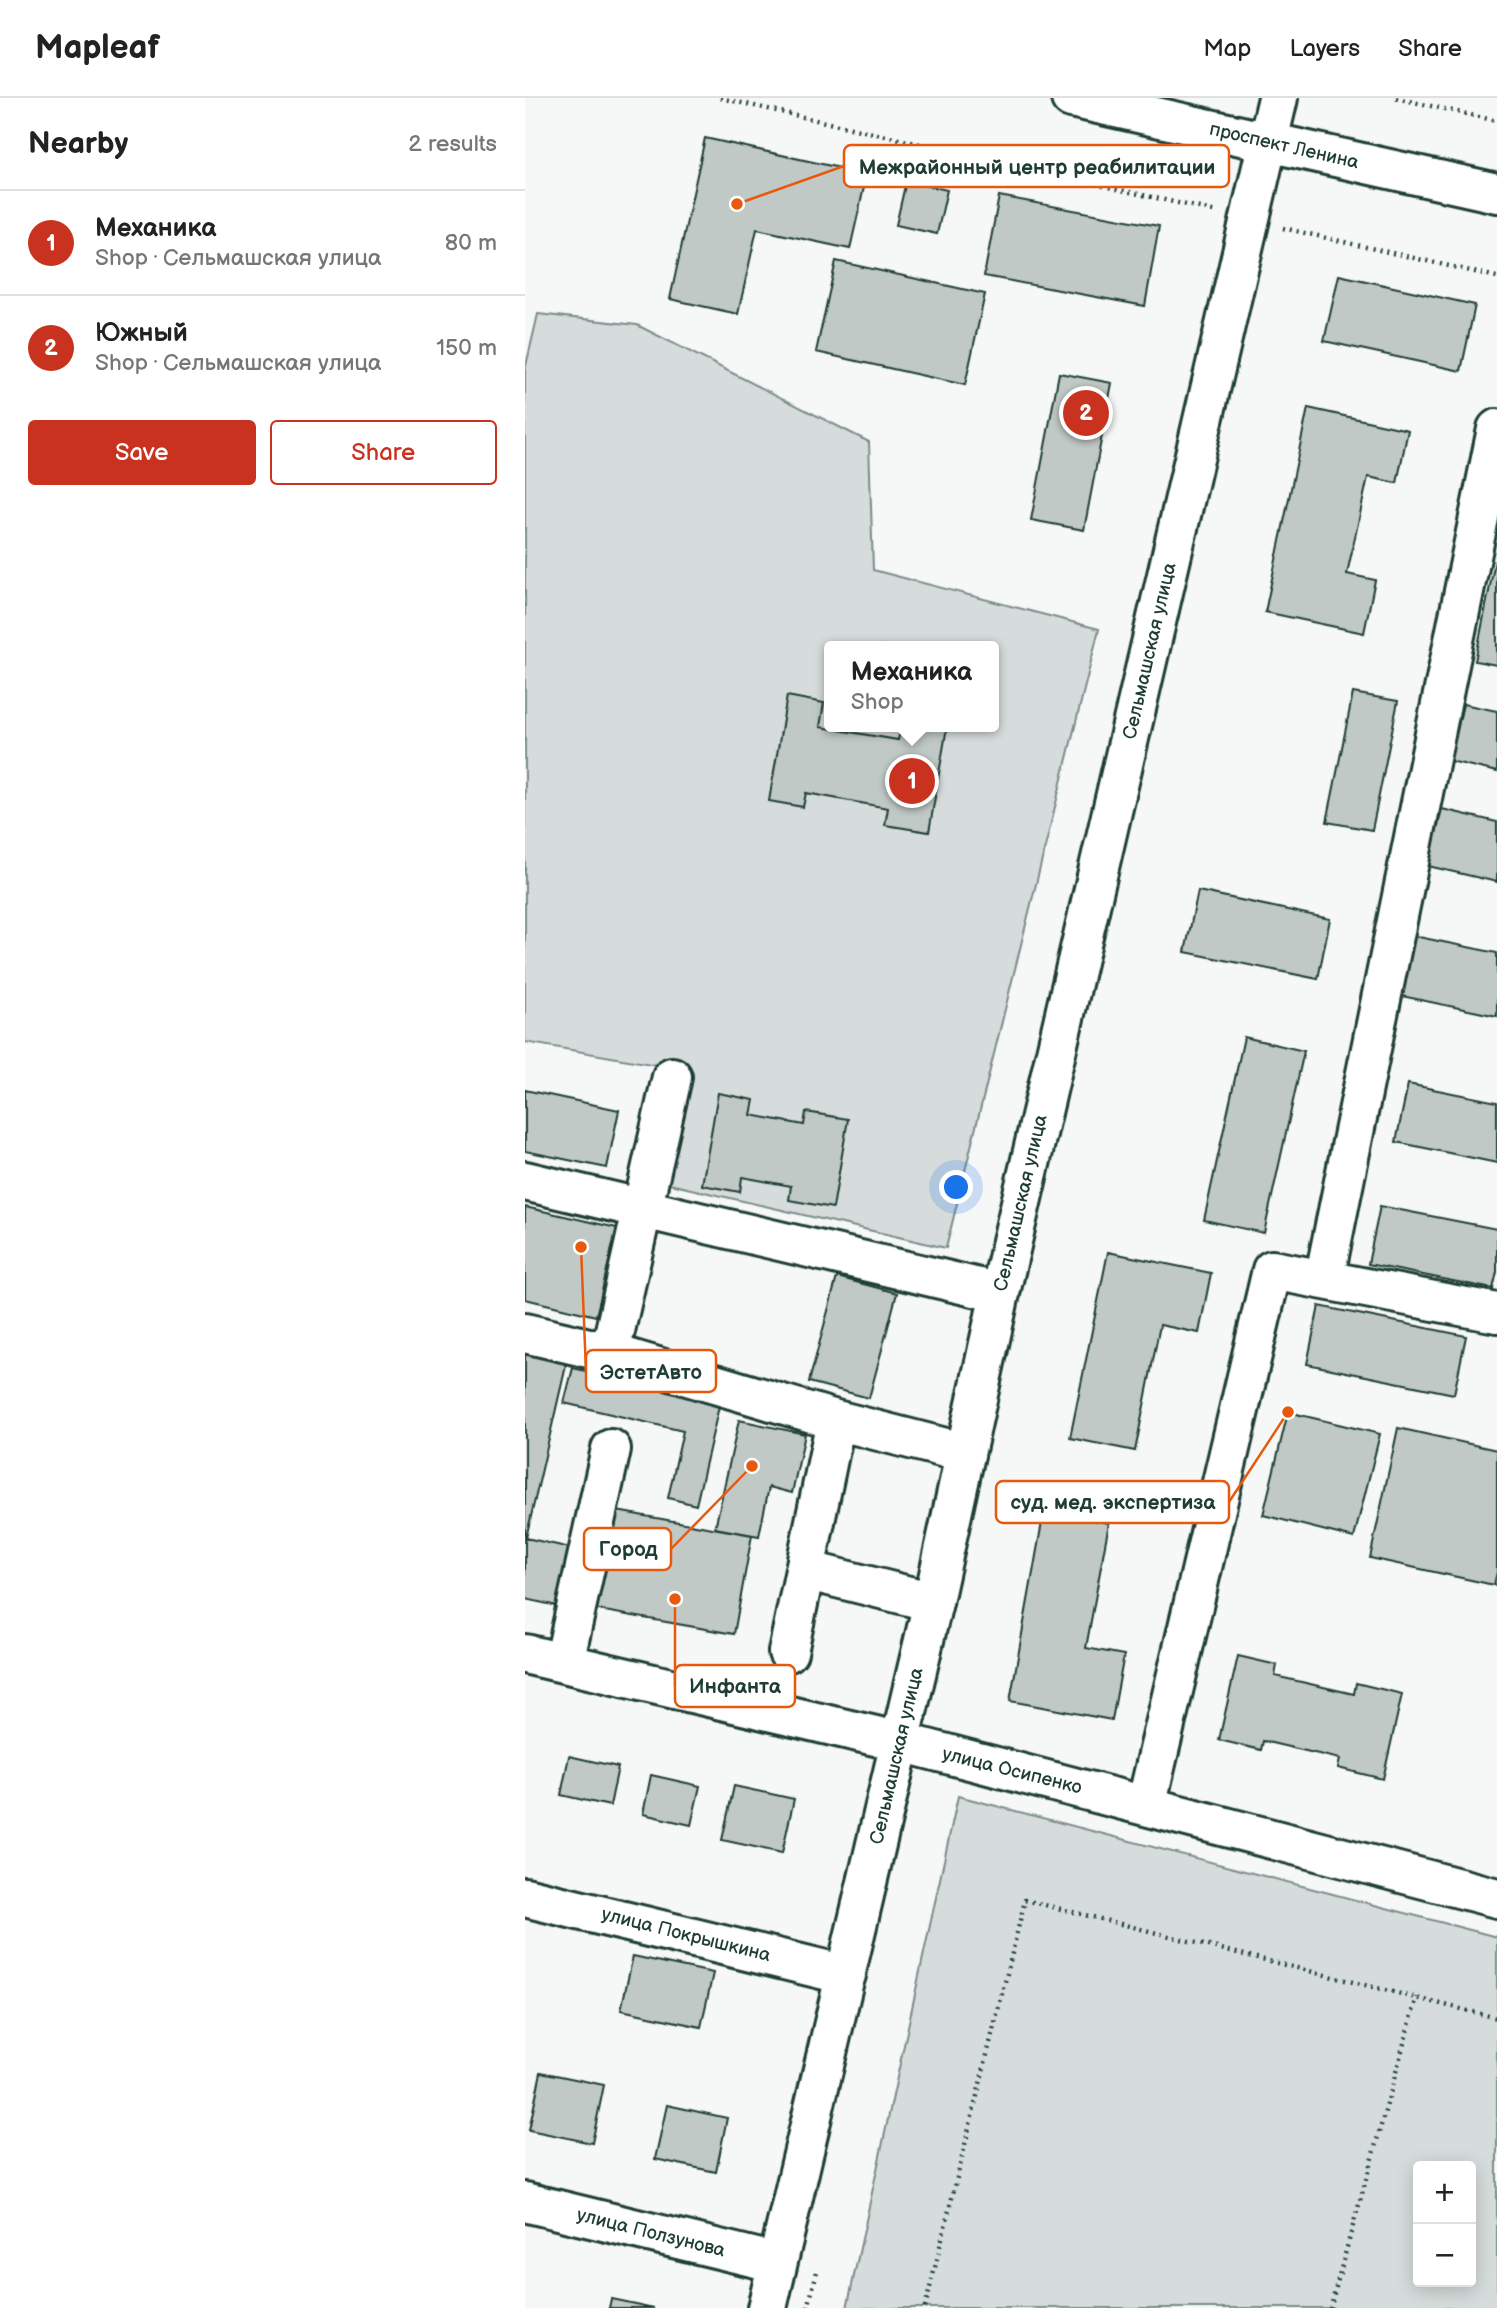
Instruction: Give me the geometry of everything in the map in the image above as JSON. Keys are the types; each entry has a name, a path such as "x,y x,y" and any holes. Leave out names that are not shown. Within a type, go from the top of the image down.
{"main road":[{"name":"проспект Ленина","path":"1071,98 1497,193"},
{"name":"Сельмашская улица","path":"767,2308 901,1742 1000,1293 1278,98"},
{"path":"1324,1280 1497,429"},
{"path":"610,1353 672,1077"},
{"path":"525,1181 1000,1293"},
{"path":"1146,1806 1272,1270 1497,1313"},
{"path":"525,1333 610,1353 836,1420 965,1453"},
{"path":"788,1652 836,1420"},
{"path":"564,1663 611,1449"},
{"path":"805,1570 933,1602"},
{"name":"улица Осипенко","path":"525,1654 901,1742 1497,1898"},
{"name":"улица Покрышкина","path":"525,1897 846,1975"},
{"name":"улица Ползунова","path":"525,2202 777,2263"}],"path":[{"path":"720,98 1497,277"},
{"path":"1396,98 1497,121"},
{"path":"925,2308 1025,1900 1497,2018"},
{"path":"1329,2308 1417,1997"}],"shaded area":[{"path":"538,314 637,325 869,442 873,570 1099,629 946,1248 635,1176 657,1065 525,1042 525,370"},
{"path":"958,1796 1497,1937 1497,2308 847,2308"}],"building":[{"path":"705,138 867,174 850,249 757,229 738,314 670,299"},
{"path":"906,181 947,190 937,234 896,225"},
{"path":"999,196 1159,226 1145,306 984,276"},
{"path":"836,261 985,294 965,385 816,352"},
{"path":"1339,275 1475,305 1461,371 1324,341"},
{"path":"1059,373 1112,383 1084,530 1031,520"},
{"path":"1308,408 1408,430 1397,483 1368,477 1347,574 1375,580 1364,633 1265,612"},
{"path":"1497,561 1497,665 1475,661"},
{"path":"1353,693 1398,701 1372,830 1327,822"},
{"path":"787,696 824,703 820,727 824,728 824,732 850,732 898,740 900,732 946,732 929,832 885,825 888,808 806,793 803,807 769,801"},
{"path":"1463,704 1497,711 1497,772 1450,761"},
{"path":"1442,809 1497,822 1497,882 1428,866"},
{"path":"1198,891 1330,919 1318,979 1185,952"},
{"path":"1409,935 1497,953 1497,1016 1397,995"},
{"path":"1244,1037 1304,1051 1264,1233 1204,1220"},
{"path":"1408,1084 1497,1102 1497,1163 1396,1142"},
{"path":"525,1090 619,1110 607,1168 525,1151"},
{"path":"718,1093 754,1100 751,1115 804,1125 806,1112 848,1119 833,1208 789,1200 791,1186 742,1177 740,1192 702,1185"},
{"path":"1380,1206 1497,1229 1497,1272 1493,1289 1368,1264"},
{"path":"525,1207 617,1228 596,1316 525,1299"},
{"path":"1108,1252 1211,1273 1199,1333 1160,1325 1135,1451 1070,1438"},
{"path":"837,1277 897,1293 869,1398 809,1382"},
{"path":"1319,1306 1466,1336 1454,1394 1307,1364"},
{"path":"525,1347 568,1357 526,1538 575,1549 562,1607 525,1599"},
{"path":"573,1368 720,1402 696,1505 668,1498 683,1431 564,1403"},
{"path":"1288,1412 1380,1434 1354,1538 1263,1515"},
{"path":"739,1420 805,1434 792,1493 769,1487 759,1536 715,1528"},
{"path":"1398,1428 1497,1450 1497,1572 1494,1585 1370,1558"},
{"path":"611,1510 752,1535 734,1634 593,1609"},
{"path":"1044,1511 1109,1523 1086,1648 1124,1655 1112,1720 1010,1701"},
{"path":"1238,1656 1277,1665 1275,1676 1354,1694 1356,1683 1402,1694 1383,1779 1338,1768 1340,1759 1263,1741 1261,1750 1219,1740"},
{"path":"569,1756 618,1767 610,1806 561,1795"},
{"path":"651,1775 700,1786 691,1825 643,1814"},
{"path":"734,1786 794,1799 782,1853 722,1840"},
{"path":"633,1956 713,1973 701,2027 621,2010"},
{"path":"541,2072 604,2085 592,2143 529,2130"},
{"path":"667,2105 727,2118 716,2172 655,2159"},
{"path":"611,2299 654,2308 609,2308"}],"place":[{"name":"Межрайонный центр реабилитации","path":"737,204"},
{"name":"Южный","path":"1086,413"},
{"name":"Механика","path":"912,781"},
{"name":"ЭстетАвто","path":"581,1247"},
{"name":"суд. мед. экспертиза","path":"1288,1412"},
{"name":"Город","path":"752,1466"},
{"name":"Инфанта","path":"675,1599"}]}
